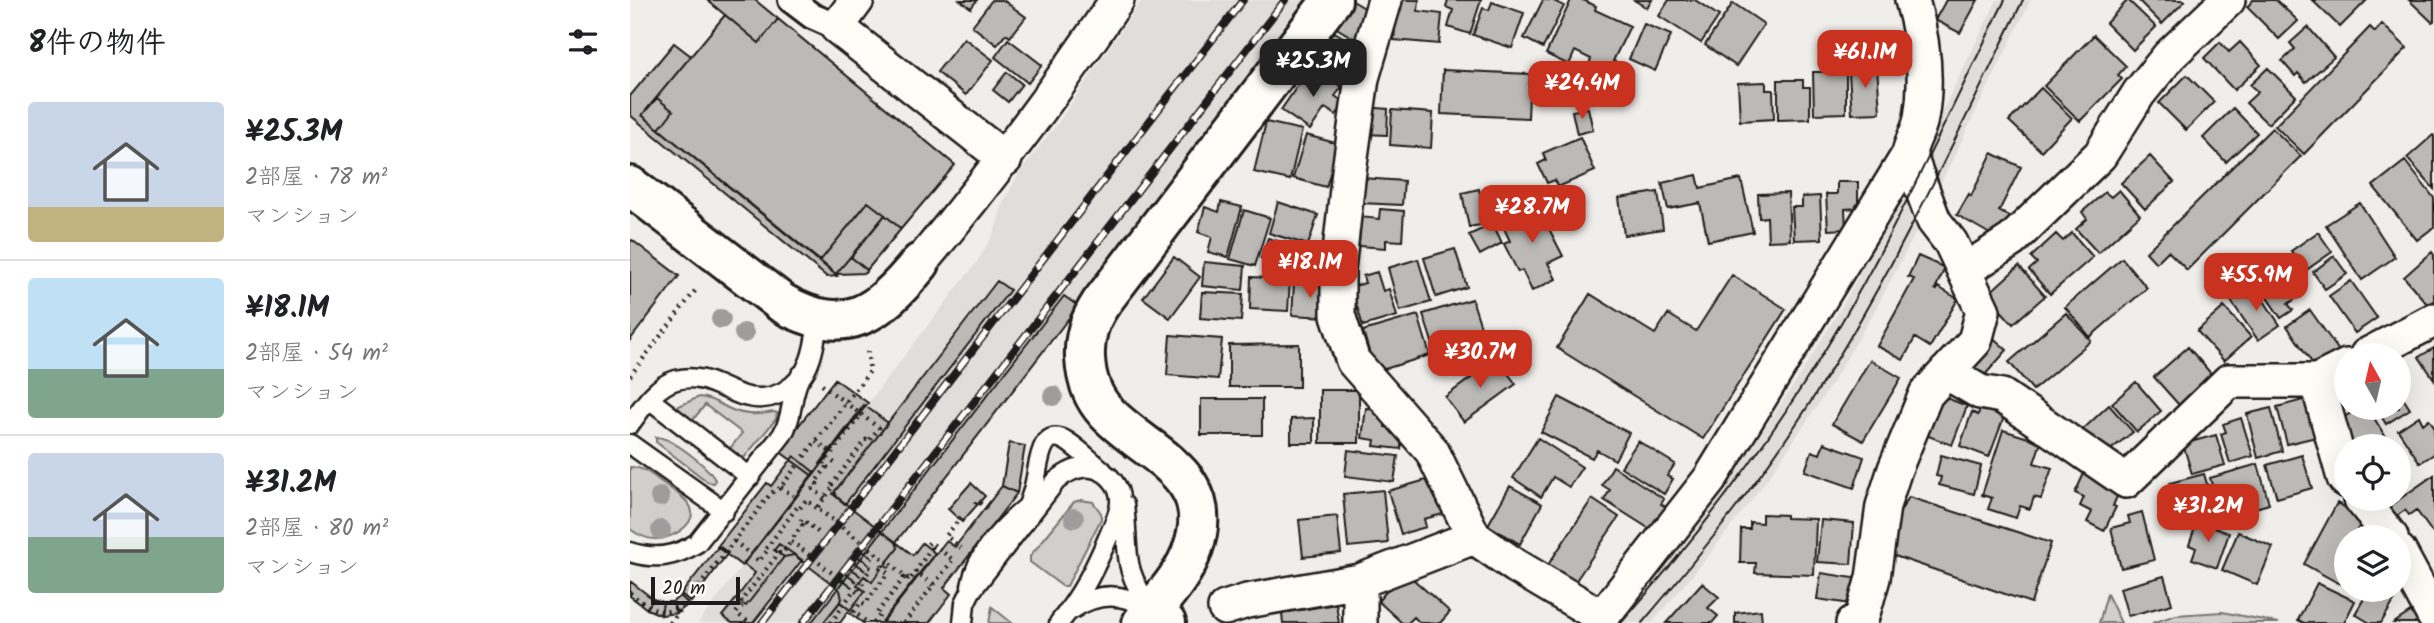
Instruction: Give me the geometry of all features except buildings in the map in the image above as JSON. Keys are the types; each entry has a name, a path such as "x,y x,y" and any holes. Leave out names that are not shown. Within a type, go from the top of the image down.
{"street":[{"path":"791,0 812,16 837,27 1005,159"},
{"path":"837,27 857,0"},
{"path":"630,186 782,303 804,315 818,318 855,318 878,307 897,291 1040,113 1118,0"},
{"path":"1153,619 1189,560 1197,533 1196,505 1185,479 1176,468 1116,421 1097,399 1086,372 1084,344 1087,329 1101,303 1332,0"},
{"path":"1385,0 1362,78 1338,269 1338,315 1353,361 1432,451 1474,537 1516,566 1602,617 1710,479 1909,154 1921,118 1924,60 1920,27 1912,0"},
{"path":"1964,271 2012,240 2100,155 2140,93 2169,55 2228,0"},
{"path":"1853,623 1861,620 1873,578 1883,506 1926,394 1975,341 1983,311 1948,238 1934,220 1909,154"},
{"path":"2390,343 2434,320"},
{"path":"1946,372 1980,392 2002,396 2126,481 2229,381 2317,382 2334,373"},
{"path":"2317,382 2334,442"},
{"path":"2370,511 2382,525"},
{"path":"1224,608 1247,601 1360,580 1474,537"},
{"path":"2411,573 2434,616"},
{"path":"1360,580 1360,623"}],"lane":[{"path":"630,552 657,557 685,550 697,543 724,511 788,426 793,394 810,360 818,318"},
{"path":"630,424 660,388 673,381 703,378 754,399 770,398 784,392 801,375"},
{"path":"649,399 750,477"},
{"path":"1013,537 1029,505 1040,451 1046,442 1056,438 1067,441 1117,484 1122,495 1128,568 1153,619"},
{"path":"630,444 724,511"},
{"path":"970,593 972,577 985,551 1007,524 1067,472 1081,467 1095,468 1108,475 1117,486 1121,500 1118,514 1090,579 1061,622"},
{"path":"963,623 965,603 970,593 1056,481"},
{"path":"1061,622 1078,605 1099,596 1127,597 1153,619"}],"path":[{"path":"630,376 698,287"},
{"path":"846,403 870,371 866,344"},
{"path":"817,508 864,442 868,442 879,428 821,384"},
{"path":"825,498 813,489 817,484 815,482 827,467 823,464 827,458 861,415"},
{"path":"816,441 832,453"},
{"path":"827,458 836,464"},
{"path":"781,487 793,496"},
{"path":"734,541 759,561 798,506 800,508 806,500 911,580 931,548 927,545 928,541 953,560"},
{"path":"975,504 978,501 991,511"},
{"path":"961,517 946,536 962,548"},
{"path":"747,621 736,613 744,603 741,601 779,553 782,554 802,525 799,523 802,519 818,532"},
{"path":"791,541 858,593 871,568 864,563"},
{"path":"831,623 847,584 871,550"},
{"path":"847,584 871,550"},
{"path":"868,623 853,612 861,602 864,604 887,576 885,571 890,564"},
{"path":"874,623 880,615 877,613 888,598 904,578 906,581 915,570 933,585 904,623"},
{"path":"700,572 706,577"},
{"path":"670,623 687,602"}],"shaded area":[{"path":"1142,0 1308,0 1189,163 896,542 913,555 935,553 881,623 863,623 848,612 840,623 698,623 977,262 994,233 1004,201 1020,172 1057,124"},
{"path":"1997,0 2031,0 1936,193 1921,154"},
{"path":"1906,184 1921,223 1873,314 1822,399 1766,481 1652,623 1611,623 1682,540 1741,463 1795,383 1846,299"},
{"path":"699,397 741,413 774,412 777,413 776,419 744,458 739,458 728,451 742,433 705,405 691,422 677,411 677,407"},
{"path":"656,437 671,442 688,453 705,467 715,480 714,483 708,482 656,442"},
{"path":"630,467 648,472 686,501 692,515 686,526 661,539 651,539 630,529"},
{"path":"1074,502 1093,502 1101,513 1101,519 1067,586 1062,586 1030,562 1030,556"},
{"path":"2107,594 2121,623 2099,623"},
{"path":"992,607 1012,623 989,623"},
{"path":"2222,612 2279,623 2152,623 2176,615"}],"tram line":[{"path":"1621,623 1693,538 1738,479 1830,342 1884,246 2005,0"},
{"path":"1642,623 1711,540 1815,395 1872,299 1925,200 2023,0"}],"railway":[{"path":"762,623 1243,0"},
{"path":"803,623 1285,0"}]}
